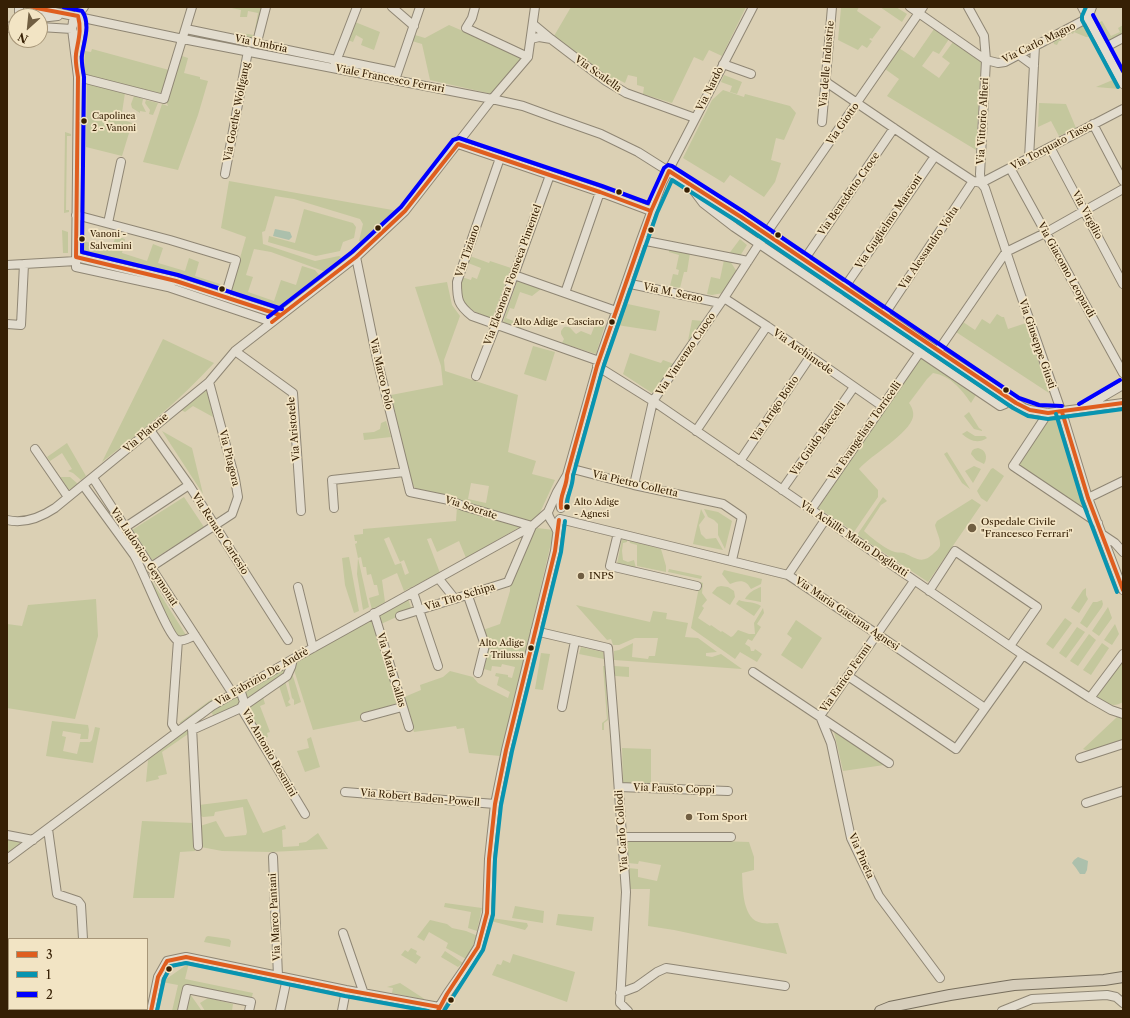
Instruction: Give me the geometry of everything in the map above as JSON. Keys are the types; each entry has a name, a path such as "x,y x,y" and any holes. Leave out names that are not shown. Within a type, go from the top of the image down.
{"main road":[{"path":"880,1011 890,1007 950,995 1014,985 1104,980 1123,976"},
{"path":"1104,980 1123,982"}],"street":[{"name":"Viale Francesco Ferrari","path":"32,7 183,39 492,98 523,106 601,134 638,152 688,183 925,343 1010,399 1030,410 1048,413 1062,412 1123,402"},
{"path":"84,7 74,21 72,29 78,77 76,267 168,287 272,322"},
{"path":"78,77 164,99 192,7"},
{"path":"257,42 266,7"},
{"path":"336,68 336,60 357,7"},
{"path":"392,7 414,26"},
{"path":"392,80 414,26 420,7"},
{"path":"475,7 472,18 466,28 528,57 535,7"},
{"name":"Via Nardò","path":"568,471 598,363 651,211 668,171 753,7"},
{"name":"Via delle Industrie","path":"822,122 832,7"},
{"name":"Via Carlo Magno","path":"910,7 921,10 986,60 998,63 1006,62 1088,18"},
{"path":"1082,7 1123,84"},
{"path":"1088,18 1092,7"},
{"name":"Via Vittorio Alfieri","path":"971,8 984,36 986,60 980,174 977,182"},
{"name":"Via Giotto","path":"766,235 921,10"},
{"name":"Viale Francesco Ferrari","path":"48,16 78,16"},
{"path":"76,56 81,28 78,16"},
{"name":"Via Scalella","path":"533,24 606,81 626,93 695,118"},
{"path":"48,28 72,29"},
{"name":"Via Umbria","path":"186,29 257,42 336,60"},
{"path":"531,39 539,37 551,39"},
{"path":"1104,48 1123,38"},
{"path":"1029,158 1035,46"},
{"name":"Via Goethe Wolfgang","path":"225,174 248,51"},
{"path":"1019,55 1034,66"},
{"name":"Via Platone","path":"7,520 20,522 45,515 209,382 235,351 356,256 405,211 492,98 528,57"},
{"path":"723,64 751,74"},
{"path":"826,82 934,156 977,182"},
{"name":"Via Torquato Tasso","path":"977,182 1010,168 1123,108"},
{"path":"1093,124 1123,181"},
{"name":"Via Benedetto Croce","path":"804,260 894,128"},
{"path":"458,144 600,192 651,211"},
{"name":"Via Virgilio","path":"1050,147 1123,284"},
{"name":"Via Guglielmo Marconi","path":"838,297 934,156"},
{"name":"Via Tiziano","path":"500,158 457,282 459,303 464,310 472,316 598,363"},
{"path":"108,223 121,162"},
{"name":"Via Giacomo Leopardi","path":"1010,168 1123,373"},
{"name":"Via Eleonora Fonseca Pimentel","path":"476,376 550,175"},
{"name":"Via Giuseppe Giusti","path":"977,182 985,188 1062,412 1088,498 1123,590"},
{"name":"Via Alessandro Volta","path":"884,315 977,182"},
{"name":"Viale Francesco Ferrari","path":"688,183 703,203 759,244 1000,406 1005,404 1010,399"},
{"path":"938,351 1006,252 1045,233 1123,189"},
{"path":"565,293 600,192"},
{"path":"76,215 236,260 225,297"},
{"name":"Via Vincenzo Cuoco","path":"634,485 653,401 766,235"},
{"path":"641,240 748,261"},
{"name":"Via Marco Polo","path":"356,256 377,359 410,492"},
{"path":"7,265 76,259 162,277 280,315"},
{"path":"7,324 20,325 24,264"},
{"path":"514,275 616,310"},
{"name":"Via M. Serao","path":"626,283 722,301"},
{"name":"Via Archimede","path":"722,301 767,326 854,388 882,406"},
{"path":"696,431 767,326"},
{"name":"Via Evangelista Torricelli","path":"810,510 925,343"},
{"name":"Via Aristotele","path":"235,351 292,393 301,511"},
{"name":"Via Arrigo Boito","path":"740,461 810,357"},
{"name":"Via Achille Mario Dogliotti","path":"598,363 1023,655 1090,698 1123,714"},
{"name":"Via Pitagora","path":"151,567 232,514 238,497 235,479 209,382"},
{"path":"1082,408 1123,385"},
{"name":"Via Guido Baccelli","path":"782,490 854,388"},
{"path":"1048,413 1013,466 1098,522"},
{"name":"Via Renato Cartesio","path":"150,430 288,640"},
{"path":"36,449 68,497"},
{"path":"553,516 563,514 559,502 567,483 568,471"},
{"path":"553,516 557,492 568,471"},
{"name":"Via Pietro Colletta","path":"568,471 723,504 742,517 732,560"},
{"path":"334,508 332,480 404,472"},
{"name":"Via Ludovico Geymonat","path":"92,478 195,635 236,691"},
{"path":"1088,498 1123,481"},
{"name":"Via Ludovico Geymonat","path":"83,485 125,540 143,572 165,622 173,637 178,640"},
{"path":"124,528 188,486"},
{"name":"Via Socrate","path":"410,492 449,500 463,506 534,525"},
{"path":"151,1011 158,977 167,961 186,957 438,1009 478,947 486,913 489,859 495,804 558,536 553,516 554,506 561,509"},
{"name":"Via Maria Gaetana Agnesi","path":"561,509 565,516 578,524"},
{"name":"Via Maria Gaetana Agnesi","path":"553,516 578,524 732,560 788,575 985,708"},
{"name":"Via Fabrizio De Andrè","path":"7,859 177,732 191,726 212,706 374,613 553,516"},
{"path":"788,575 825,520"},
{"path":"558,536 566,528 578,524"},
{"name":"Via Tito Schipa","path":"400,616 468,596 508,582 534,525"},
{"path":"618,533 610,566 696,586"},
{"path":"1102,535 1115,543 1123,552"},
{"path":"928,591 955,552 1037,607 1010,646"},
{"path":"439,579 455,599"},
{"name":"Via Enrico Fermi","path":"820,716 914,581"},
{"path":"298,586 313,648"},
{"path":"413,592 438,666"},
{"path":"468,596 485,644 478,673"},
{"name":"Via Maria Callas","path":"374,613 409,727"},
{"path":"535,631 576,641 562,707"},
{"path":"177,732 172,724 178,640 186,639 195,635"},
{"name":"Via Carlo Collodi","path":"576,641 608,648 626,892 620,1003 628,1011"},
{"path":"1090,698 1123,654"},
{"path":"848,676 956,750 1023,655"},
{"path":"198,846 191,726 241,708 287,676 293,659"},
{"path":"753,672 889,763"},
{"name":"Via Antonio Rosmini","path":"236,691 244,702 241,708 305,814"},
{"path":"365,717 402,707"},
{"path":"1112,710 1123,707"},
{"name":"Via Pineta","path":"820,716 831,744 851,838 880,896 940,978"},
{"path":"1080,758 1123,744"},
{"name":"Via Fausto Coppi","path":"619,787 728,791"},
{"path":"1086,803 1123,791"},
{"name":"Via Robert Baden-Powell","path":"345,792 495,804"},
{"path":"48,829 57,894 78,901 81,905 83,938"},
{"path":"7,835 33,840"},
{"path":"622,837 731,837"},
{"name":"Via Marco Pantani","path":"273,857 278,976"},
{"path":"343,933 364,994"},
{"path":"620,993 636,987 657,972 666,968 785,986"},
{"path":"280,1011 287,978"},
{"path":"182,1011 187,989 251,1002 249,1011"},
{"path":"342,1011 346,990"},
{"path":"1002,1011 1032,999 1107,995 1116,998 1123,1003"}],"green space":[{"path":"227,7 262,7 254,39 234,35 234,32 254,35 258,13 248,11 247,17 240,17 241,10"},
{"path":"571,7 746,7 722,56 709,50 703,61 694,57 672,103 643,94 644,87 637,85 637,77 628,75 625,83 613,77 611,81 554,36"},
{"path":"840,7 859,7 857,11 881,27 872,39 869,39 872,41 867,48 862,45 858,50 838,40"},
{"path":"880,7 896,7 907,14 902,22"},
{"path":"1093,17 1098,23 1102,21 1111,36 1120,32 1118,28 1123,25 1123,34 1107,43"},
{"path":"355,22 380,32 374,50 361,45 363,39 356,35 353,42 348,40"},
{"path":"449,25 523,57 492,94 430,80 422,44 412,41 415,35 425,38"},
{"path":"1085,25 1089,27 1094,36 1086,37 1074,32 1073,34 1071,33 1059,41 1057,45 1054,44 1053,41"},
{"path":"934,29 949,39 939,54 933,51 922,66 939,78 950,63 942,57 953,42 981,61 976,150 887,96 899,79 885,69 899,48 914,58"},
{"path":"92,49 169,70 161,95 84,74 85,51 91,52"},
{"path":"182,56 188,58 184,73 200,77 200,79 208,81 198,115 178,170 143,162 162,104 168,106 166,101"},
{"path":"724,75 742,82 737,94 730,92 732,86 721,82"},
{"path":"1115,79 1120,89 1096,87"},
{"path":"87,83 125,93 121,119 132,123 122,156 86,147"},
{"path":"723,90 744,97 745,94 790,106 796,113 784,140 776,138 771,160 781,163 775,182 764,197 730,175 724,183 683,158 712,100"},
{"path":"134,96 143,99 142,104 146,112 140,111 140,113 132,108 131,104"},
{"path":"146,100 158,103 153,115 149,114 150,110 145,103"},
{"path":"1039,103 1066,104 1076,128 1059,136 1051,121 1038,127"},
{"path":"65,132 71,134 71,136 67,136 66,210 69,210 69,212 64,213"},
{"path":"229,181 398,211 361,242 359,241 363,224 360,219 294,199 275,196 265,231 262,232 263,244 315,261 339,256 341,257 326,272 271,252 254,249 246,275 253,277 248,292 274,301 281,280 296,285 302,266 315,270 319,275 278,308 230,293 246,237 221,228"},
{"path":"304,209 353,223 356,227 354,238 343,242 340,251 316,256 268,242 269,236 295,243"},
{"path":"62,230 68,232 68,253 63,253"},
{"path":"116,236 125,239 122,253 147,261 153,244 163,248 158,263 185,271 189,258 199,262 195,276 220,284 219,288 188,278 83,253 84,241 111,249"},
{"path":"740,239 747,245 740,256 728,255"},
{"path":"669,249 690,253 687,272 684,272 680,288 670,286 673,274 678,275 679,270 676,269 679,255 669,252"},
{"path":"470,256 489,263 490,261 511,268 492,319 471,309 462,300 460,286 462,277 471,280 472,277 477,279 481,268 468,263"},
{"path":"724,260 730,261 737,272 723,293 712,295 707,294 711,277 720,279"},
{"path":"518,279 552,291 541,289 532,296 520,292 514,309 510,308 506,318 516,322 523,330 503,322"},
{"path":"447,282 452,305 460,316 444,360 445,371 518,395 508,452 536,461 532,474 555,480 538,517 529,522 467,505 453,497 416,489 412,484 391,395 443,385 441,366 415,287","holes":["471,483 489,486 486,503 468,499"]},
{"path":"623,303 660,311 656,331 617,325"},
{"path":"997,314 1004,317 1008,329 1026,323 1049,393 956,332 963,322 975,330 982,319 990,324"},
{"path":"692,320 703,321 688,341"},
{"path":"596,322 605,325 596,354 562,343 564,339 561,331 564,327 570,328 576,334 581,331 591,335"},
{"path":"163,339 214,363 188,390 160,415 102,462"},
{"path":"533,346 555,352 546,381 524,374"},
{"path":"630,353 661,363 663,360 674,364 652,393 623,374"},
{"path":"921,357 976,395 971,403 955,384 945,377 933,373 927,379 909,403 913,413 910,424 859,469 878,490 878,497 854,532 818,508"},
{"path":"207,389 213,417 193,406 185,412 181,410"},
{"path":"969,412 982,431 974,429 964,416"},
{"path":"1059,417 1084,503 1082,507 1079,507 1017,466 1049,418"},
{"path":"386,421 391,437 364,440 363,433 374,432 380,429 381,423"},
{"path":"162,431 192,448 203,494"},
{"path":"967,431 975,436 985,436 987,438 980,441 971,440 962,434"},
{"path":"67,443 86,476 81,480 73,473 68,471 72,469 62,453 50,461 47,457"},
{"path":"978,448 983,450 986,454 984,464 976,460 971,454 973,450"},
{"path":"947,452 970,489 962,483 944,454"},
{"path":"974,466 981,469 973,483 965,471"},
{"path":"993,468 1004,476 987,502 981,498 977,491"},
{"path":"60,477 70,477 78,484 69,490"},
{"path":"184,497 204,527 152,560 132,530"},
{"path":"883,497 887,501 881,505 864,531 888,549 922,560 930,557 940,547 940,541 935,525 937,521 972,499 981,505 928,582 857,535"},
{"path":"457,507 523,525 466,558 459,541 437,552 431,538 427,539 440,573 404,591 397,573 382,580 385,602 372,610 369,598 379,595 377,585 374,585 371,574 367,575 366,567 363,567 361,557 358,558 355,544 357,541 355,541 354,535 363,534 363,529 456,521","holes":["389,537 400,562 404,560 409,573 405,575 401,563 395,565 384,539"]},
{"path":"701,509 705,517 699,525 701,534 706,539 716,538 723,550 693,544"},
{"path":"704,509 718,512 732,521 725,549 718,535 718,524 708,517"},
{"path":"537,528 554,530 500,756 469,753 464,728 457,729 456,726 414,732 402,698 421,690 420,685 443,677 450,671 473,677 478,683 508,698 510,692 497,685 499,677 495,676 496,673 508,675 508,677 512,678 515,667 502,664 501,667 492,666 491,671 484,669 489,643 483,630 500,624 510,591 510,583 533,530"},
{"path":"622,539 627,540 627,542 623,543 623,560 628,562 634,560 636,568 617,564"},
{"path":"629,540 661,549 666,566 666,572 637,566 637,545 630,543"},
{"path":"349,557 359,611 354,613 345,585 342,558"},
{"path":"358,558 369,607 363,610 357,574"},
{"path":"669,569 702,576 701,579 668,572"},
{"path":"724,570 762,579 761,584 751,589 747,583 742,581 730,584 722,574"},
{"path":"148,575 186,635 179,637 175,635"},
{"path":"700,582 703,583 702,593 707,600 702,606 704,608 698,618 731,637 738,630 749,634 755,634 754,623 763,608 764,613 757,624 761,627 752,641 748,639 745,644 750,647 751,651 754,651 755,649 762,654 757,662 740,652 735,659 691,628"},
{"path":"717,587 728,587 734,591 735,597 730,605 712,593"},
{"path":"761,587 761,602 745,599 756,589"},
{"path":"1086,588 1086,595 1088,599 1079,613 1071,608"},
{"path":"96,599 98,636 75,719 7,708 7,624 22,626 28,605"},
{"path":"408,599 412,610 381,624 379,615"},
{"path":"739,600 756,603 761,606 754,616 736,604"},
{"path":"1102,600 1102,607 1087,628 1080,623 1093,602"},
{"path":"576,605 650,622 653,611 667,613 666,619 688,623 685,637 698,638 717,652 706,653 706,656 712,657 721,654 742,669 614,660 614,651 633,643 632,657 648,659 649,656 655,656 658,638 635,638 619,645 613,645 611,639 607,640"},
{"path":"1108,607 1112,618 1099,636 1092,631"},
{"path":"1065,618 1072,623 1053,649 1046,644"},
{"path":"372,619 398,703 362,714 363,720 313,730 294,670 297,660"},
{"path":"796,620 822,638 802,669 781,655 792,638 787,634"},
{"path":"1115,624 1119,634 1112,645 1104,640"},
{"path":"1077,627 1085,632 1066,658 1059,653"},
{"path":"1089,634 1096,640 1078,666 1070,661"},
{"path":"1102,643 1109,648 1091,675 1083,670"},
{"path":"581,647 603,652 604,659 579,654"},
{"path":"541,653 550,654 543,690 535,689"},
{"path":"1123,657 1123,702 1115,705 1108,704 1094,696"},
{"path":"289,665 288,671 247,701 245,691"},
{"path":"603,666 605,666 608,720 604,723 604,730 602,730 602,723 607,719"},
{"path":"614,666 629,667 629,677 615,676"},
{"path":"292,673 301,702 294,705 288,680"},
{"path":"285,681 290,699 288,702 291,705 286,707 279,686"},
{"path":"216,696 218,698 183,723 179,723"},
{"path":"238,696 240,701 239,705 214,716 211,712"},
{"path":"263,697 265,704 260,706 270,732 267,733 268,737 265,738 247,708"},
{"path":"1117,717 1123,718 1123,740 1090,752 1083,749"},
{"path":"52,721 88,725 88,739 80,739 81,734 63,731 62,736 66,737 63,751 77,754 80,742 90,742 92,740 95,727 100,728 93,763 46,756"},
{"path":"186,731 191,732 162,752 167,774 158,776 159,779 146,782 148,760"},
{"path":"834,732 884,765 843,771"},
{"path":"311,737 320,767 305,772 297,751 309,748 307,739"},
{"path":"622,748 651,749 651,784 623,783"},
{"path":"247,799 263,833 285,825 286,829 282,830 283,847 299,846 299,843 306,842 318,833 328,849 271,852 222,851 201,847 200,826 216,821 225,837 246,835 247,832 243,807 215,812 214,816 203,817 199,815 199,805"},
{"path":"142,821 194,823 195,851 180,852 174,898 133,898"},
{"path":"7,838 20,840 19,847 7,854"},
{"path":"626,838 749,842 754,857 754,870 742,873 743,895 747,910 755,921 764,923 778,923 787,954 674,930 648,926 650,889 629,889 628,868 638,869 638,877 657,881 661,865 639,861 638,864 628,863"},
{"path":"445,903 482,908 477,931 468,928 471,912 444,907"},
{"path":"515,906 544,911 543,923 512,918"},
{"path":"558,914 594,917 592,931 556,925"},
{"path":"491,918 527,923 528,926 525,930 491,921"},
{"path":"430,920 447,924 452,928 466,931 478,936 466,959 446,948 448,943 429,932 424,941 417,937"},
{"path":"208,936 229,939 231,941 230,947 204,942"},
{"path":"411,948 417,951 416,954 421,957 416,964 401,955 405,950 408,952"},
{"path":"445,951 463,963 458,967 441,957"},
{"path":"513,954 575,972 567,1002 492,975 497,964 501,965 503,960 510,963"},
{"path":"189,963 185,979 253,993 251,1000 184,986 178,1011 172,1011 178,985 162,982"},
{"path":"400,983 426,1000 392,993 393,988 387,987"},
{"path":"190,994 202,1011 186,1011"},
{"path":"208,998 233,1004 232,1011 205,1011 200,1003"}],"shaded area":[{"path":"275,229 290,232 292,237 289,240 273,236"},
{"path":"1078,857 1088,861 1085,874 1080,874 1072,863"}],"transit line":[{"name":"3","path":"31,7 78,16 80,26 76,57 78,77 76,257 176,281 280,315"},
{"name":"2","path":"63,7 82,11 86,21 86,33 82,58 84,77 82,252 178,275 282,309"},
{"name":"1","path":"1086,7 1082,20 1118,87"},
{"name":"2","path":"1093,15 1123,71"},
{"name":"2","path":"268,317 352,252 401,207 453,140 459,138 648,203 664,168 668,165 672,166 744,212 1019,398 1039,405 1062,406"},
{"name":"3","path":"272,322 356,257 405,211 458,144 600,192 651,211"},
{"name":"3","path":"561,508 561,499 566,484 567,475 597,366 651,211 669,171 741,217 1016,403 1030,410 1048,413 1123,403"},
{"name":"1","path":"567,507 573,476 603,368 657,213 672,180 738,222 1013,408 1028,416 1048,419 1123,409"},
{"name":"2","path":"1079,404 1120,380"},
{"name":"3","path":"1062,412 1088,498 1123,590"},
{"name":"1","path":"1056,414 1082,500 1117,592"},
{"name":"3","path":"438,1011 447,994 478,947 487,913 489,859 495,804 506,750 555,551 559,520"},
{"name":"1","path":"444,1011 483,950 493,915 495,859 501,805 512,751 561,552 565,521"},
{"name":"3","path":"151,1011 158,977 167,961 186,957 346,990 439,1007"},
{"name":"1","path":"157,1011 164,979 171,966 186,963 345,996 428,1011"}],"place":[{"name":"Capolinea 2 - Vanoni","path":"84,121"},
{"name":"Vanoni - Salvemini","path":"82,239"},
{"name":"Alto Adige - Casciaro","path":"612,322"},
{"name":"Alto Adige - Agnesi","path":"567,507"},
{"name":"Ospedale Civile \"Francesco Ferrari\"","path":"972,528"},
{"name":"INPS","path":"581,576"},
{"name":"Alto Adige - Trilussa","path":"531,648"},
{"name":"Tom Sport","path":"689,817"}]}
